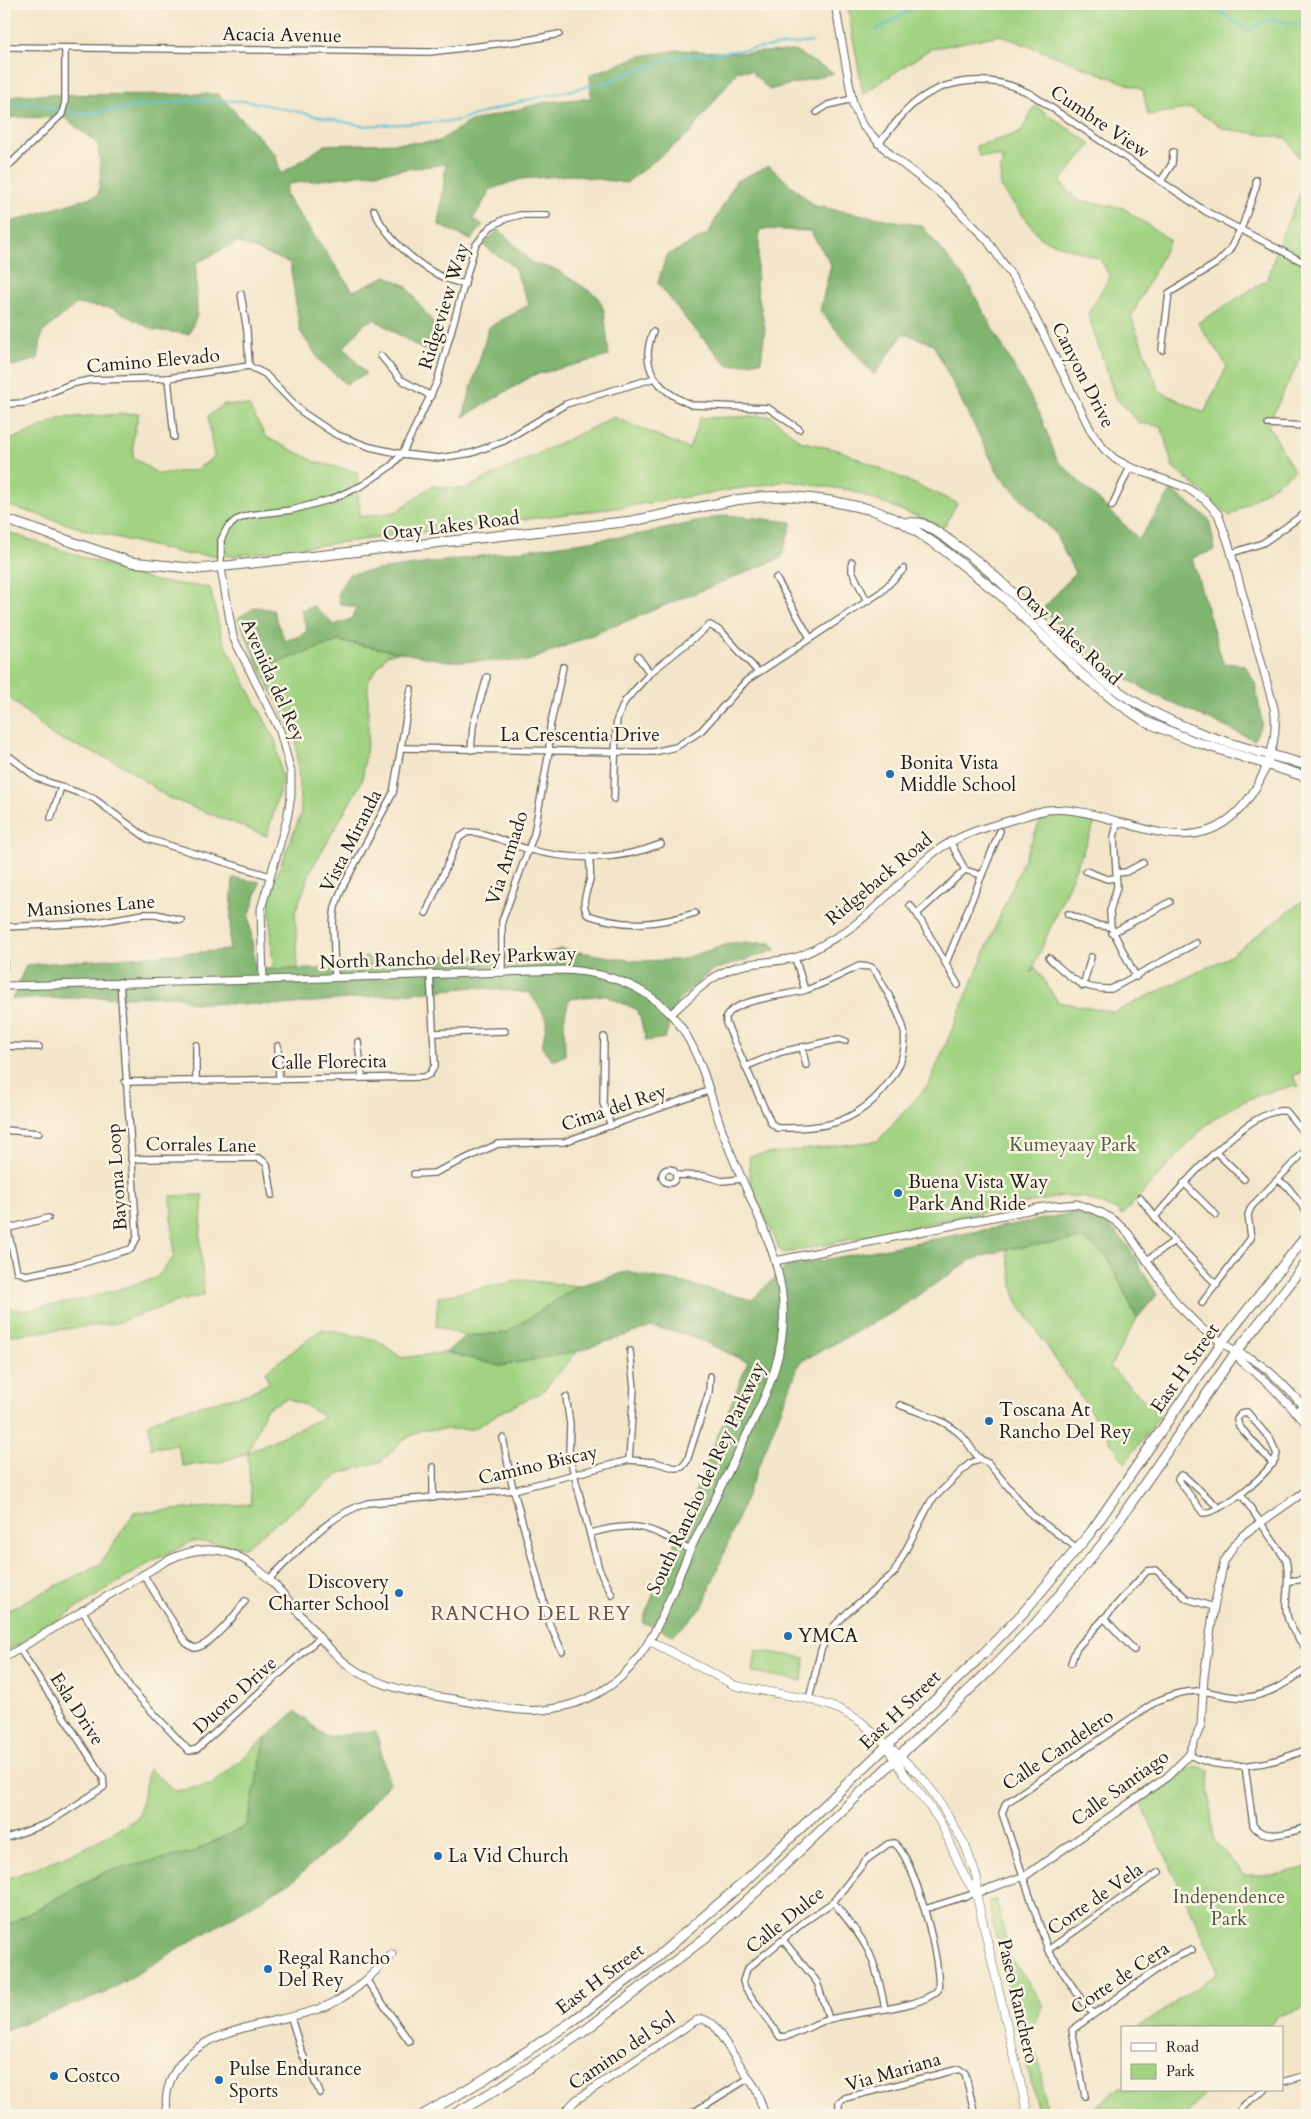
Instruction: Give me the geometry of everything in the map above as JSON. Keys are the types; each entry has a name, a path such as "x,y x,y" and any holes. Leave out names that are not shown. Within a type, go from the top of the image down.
{"main road":[{"name":"Otay Lakes Road","path":"4,519 131,562 160,567 221,568 632,521 734,500 759,497 790,496 831,501 873,510 904,523 977,574 1003,596 1080,673 1115,701 1146,722 1192,741 1307,777"},
{"name":"Otay Lakes Road","path":"904,523 921,524 982,564 1012,590 1088,666 1120,692 1152,713 1198,732 1307,765"},
{"name":"East H Street","path":"423,2115 486,2078 563,2028 649,1964 743,1883 977,1660 1015,1621 1091,1532 1222,1341 1307,1235"},
{"name":"East H Street","path":"453,2115 499,2088 584,2032 662,1974 756,1892 990,1670 1074,1579 1104,1542 1236,1352 1307,1262"},
{"name":"Paseo Ranchero","path":"650,1641 736,1686 809,1699 839,1709 860,1721 938,1799 964,1845 977,1878 976,1893 1028,2115"},
{"name":"Paseo Ranchero","path":"897,1758 940,1821 968,1883 976,1893"}],"street":[{"name":"Canyon Drive","path":"835,4 852,99 858,118 878,144 945,196 987,240 1022,292 1092,433 1104,449 1130,467 1179,484 1205,500 1222,520 1275,713 1270,755 1266,765"},
{"name":"Acacia Avenue","path":"4,47 430,52 528,40 559,34"},
{"path":"4,170 62,114 66,48"},
{"name":"Cumbre View","path":"878,144 911,106 934,91 970,81 997,82 1031,94 1205,211 1307,264"},
{"path":"817,112 828,105 852,99"},
{"path":"1161,181 1172,164 1173,152"},
{"path":"1162,350 1169,293 1217,263 1229,251 1240,230 1256,186 1256,180"},
{"path":"374,210 385,231 396,244 435,272 465,284"},
{"name":"Ridgeview Way","path":"221,568 221,540 225,531 236,520 249,515 292,510 355,490 385,471 402,454 431,396 444,359 475,246 490,228 500,221 515,216 547,215"},
{"path":"241,294 248,331 249,366"},
{"path":"652,332 648,344 648,359 654,378 680,400 692,405 768,408 799,429"},
{"name":"Ridgeview Way","path":"381,356 400,379 431,396"},
{"name":"Camino Elevado","path":"4,404 25,403 72,384 90,380 168,378 249,366 264,374 302,412 335,434 402,454 439,458 472,453 504,441 566,404 654,378"},
{"path":"168,378 174,437"},
{"path":"1268,424 1307,426"},
{"path":"1112,506 1130,467"},
{"path":"1232,553 1263,543 1307,512"},
{"path":"852,562 852,571 868,601"},
{"name":"Avenida del Rey","path":"221,568 233,637 280,731 289,760 292,786 290,806 261,909 263,980"},
{"name":"La Crescentia Drive","path":"402,748 617,752 661,751 687,742 701,731 746,680 868,601 885,589 904,570"},
{"path":"776,578 810,638"},
{"path":"614,799 617,752 616,730 621,710 632,692 650,673 710,625 722,632 758,672"},
{"path":"638,657 650,673"},
{"name":"Via Armado","path":"502,971 502,920 528,849 539,809 550,727 563,667"},
{"path":"471,750 473,726 487,677"},
{"name":"Vista Miranda","path":"336,977 333,924 335,907 342,888 393,793 411,689"},
{"path":"4,752 37,778 93,798 148,839 270,876"},
{"name":"Ridgeback Road","path":"671,1014 702,986 728,970 749,964 795,958 840,935 868,914 933,853 950,841 974,831 1044,811 1076,810 1166,833 1190,834 1210,830 1226,820 1245,804 1254,792 1266,765"},
{"path":"51,818 61,787"},
{"path":"1118,821 1114,836 1117,886 1110,910 1112,930 1136,977"},
{"path":"946,963 980,875 1000,831"},
{"path":"426,913 462,834 473,832 557,856 589,857 631,854 661,844"},
{"path":"950,841 965,870 980,875"},
{"path":"589,857 590,876 583,900 584,909 588,915 641,924 665,922 695,913"},
{"path":"1086,871 1107,879 1143,863"},
{"path":"917,914 965,870"},
{"path":"1068,914 1095,926 1112,930 1170,902"},
{"path":"910,905 958,985"},
{"name":"Mansiones Lane","path":"4,927 91,924 144,914 156,914 181,920"},
{"path":"1049,958 1083,986 1097,989 1111,988 1136,977 1196,943"},
{"path":"4,954 4,968"},
{"path":"1083,986 1091,957"},
{"path":"795,958 805,990"},
{"path":"859,966 871,967 876,972 904,1029 904,1050 892,1077 873,1100 859,1112 841,1121 827,1125 777,1128 772,1123 726,1023 729,1012 766,998 805,990 859,966"},
{"name":"North Rancho del Rey Parkway","path":"4,986 566,970 589,971 614,977 642,990 671,1014 692,1044 741,1179 775,1261"},
{"name":"Calle Florecita","path":"125,1082 196,1079 427,1076 435,1065 430,973"},
{"name":"Bayona Loop","path":"4,1212 6,1229 17,1272 26,1275 76,1265 131,1249 137,1238 125,1082 120,982"},
{"path":"433,1033 505,1031"},
{"path":"604,1036 603,1103 611,1126"},
{"path":"747,1066 802,1046 839,1039 845,1041"},
{"path":"358,1042 362,1076"},
{"path":"196,1044 196,1079"},
{"path":"4,1098 4,1045 39,1046"},
{"path":"278,1046 278,1078"},
{"path":"802,1046 806,1065"},
{"name":"Cima del Rey","path":"414,1174 434,1173 498,1144 564,1142 708,1091"},
{"path":"1155,1217 1184,1183 1228,1139 1258,1119 1281,1110 1286,1111 1307,1137"},
{"path":"4,1130 40,1133"},
{"path":"1202,1303 1250,1238 1248,1215 1251,1207 1307,1149"},
{"path":"1216,1152 1244,1179"},
{"name":"Corrales Lane","path":"132,1159 259,1158 267,1164 272,1196"},
{"path":"676,1175 705,1176 722,1181 741,1179"},
{"path":"1278,1180 1287,1186 1307,1212"},
{"path":"1184,1183 1216,1215"},
{"path":"1140,1198 1174,1241 1217,1285"},
{"path":"775,1261 1043,1207 1077,1204 1102,1213 1115,1221 1128,1234 1177,1304 1201,1328 1236,1352 1241,1361 1270,1385 1304,1409 1307,1424"},
{"path":"6,1229 48,1218"},
{"path":"1146,1261 1174,1241"},
{"name":"South Rancho del Rey Parkway","path":"4,1658 143,1574 181,1554 213,1550 242,1558 270,1578 339,1658 355,1670 393,1688 521,1710 546,1710 565,1706 606,1690 640,1658 650,1641 690,1550 766,1395 776,1367 784,1323 782,1284 775,1261"},
{"path":"629,1460 634,1388 630,1351"},
{"name":"Camino Biscay","path":"270,1578 327,1524 355,1507 368,1503 514,1490 629,1460 654,1462 675,1468 684,1465 709,1392 710,1376"},
{"path":"566,1398 570,1424 569,1455 599,1569 612,1595"},
{"path":"900,1405 936,1417 962,1436 979,1460 988,1464 1032,1515 1077,1548"},
{"path":"1219,1508 1181,1475 1178,1482 1203,1513 1219,1508 1240,1494 1273,1464 1277,1457 1276,1449 1247,1412 1238,1416 1239,1426 1273,1464"},
{"path":"503,1438 514,1490 550,1625 562,1651"},
{"path":"809,1699 821,1650 832,1628 894,1573 931,1501 970,1463 979,1460"},
{"path":"433,1467 433,1498"},
{"name":"Calle Santiago","path":"924,1910 1025,1876 1168,1777 1189,1755 1201,1725 1214,1607 1222,1568 1230,1550 1243,1535 1307,1490"},
{"path":"1240,1494 1262,1522 1286,1560 1288,1580 1286,1608 1288,1621 1307,1650"},
{"path":"591,1533 621,1526 637,1525 690,1550"},
{"path":"1071,1663 1076,1649 1147,1571 1156,1570 1187,1599 1214,1607"},
{"path":"143,1574 186,1643 194,1648 205,1644 237,1613 245,1601"},
{"path":"1288,1580 1307,1579"},
{"name":"Duoro Drive","path":"82,1610 131,1689 189,1751 197,1749 320,1638"},
{"path":"1104,1618 1134,1650"},
{"name":"Esla Drive","path":"4,1839 48,1823 104,1787 103,1777 19,1648"},
{"name":"Calle Candelero","path":"1094,2013 1087,2008 1048,1950 1025,1876 1002,1813 1006,1803 1157,1701 1178,1693 1204,1692 1232,1697 1255,1696 1275,1689 1307,1669"},
{"path":"1189,1755 1208,1762 1245,1766 1286,1758 1307,1749"},
{"path":"1245,1766 1252,1825 1255,1830 1274,1834 1291,1832 1307,1827"},
{"name":"Calle Dulce","path":"829,2019 780,2037 766,2020 745,1988 743,1981 747,1969 804,1922 832,1902 862,1864 888,1844 892,1843 900,1849 924,1910"},
{"name":"Corte de Vela","path":"1048,1950 1159,1872"},
{"path":"832,1902 856,1930 870,1952 878,1970 885,2009"},
{"path":"782,1940 817,1982 829,2019 885,2009 912,2003 936,1993 939,1988 938,1966 924,1910"},
{"name":"Corte de Cera","path":"1085,2096 1072,2030 1170,1960 1192,1950"},
{"path":"168,2115 166,2108 168,2087 180,2063 191,2053 228,2033 264,2022 291,2018 333,2003 367,1981 392,1954"},
{"path":"367,1981 409,2040"},
{"path":"291,2018 302,2053 320,2093"},
{"name":"Camino del Sol","path":"562,2115 576,2100 691,2024 703,2019 713,2024 749,2078"},
{"name":"Via Mariana","path":"839,2115 839,2103 846,2098 959,2069 965,2073 975,2115"},
{"path":"1284,2081 1307,2075"},
{"path":"689,2115 749,2078 756,2089 765,2115"},
{"path":"1236,2115 1249,2101 1261,2092"}],"green space":[{"path":"847,4 1307,4 1307,345 1268,424 1294,471 1230,516 1173,467 1161,426 1139,423 1115,397 1088,313 1110,277 1100,259 1042,239 1000,187 1002,157 979,156 976,146 1020,133 1035,106 1091,144 1060,182 1077,200 1123,208 1170,240 1131,317 1159,391 1204,413 1227,366 1198,323 1268,279 1280,239 1304,186 1305,168 1287,138 1225,129 1191,108 1148,115 1143,90 1000,35 930,49 863,94"},
{"path":"678,50 736,53 794,51 834,73 769,90 751,71 738,70 690,133 626,183 571,175 521,179 491,189 473,219 483,225 471,240 439,225 446,164 288,184 285,194 353,291 386,276 405,285 442,335 434,357 374,319 364,324 344,347 366,374 346,384 320,361 300,331 290,263 237,242 196,263 197,315 189,334 154,330 112,308 76,304 42,333 38,359 13,366 4,361 4,224 98,195 101,175 98,144 65,118 12,117 4,122 4,103 16,95 218,94 275,154 281,174 325,145 437,142 469,122 546,102 591,98 590,75 640,56"},
{"path":"769,166 815,206 922,226 966,280 1040,414 1057,460 1139,539 1172,490 1209,519 1215,550 1192,558 1223,663 1245,665 1255,683 1262,723 1254,740 1157,696 1101,664 1042,610 1075,573 1055,533 1000,477 933,344 904,333 874,375 820,311 831,264 810,231 760,229 756,284 765,328 761,361 728,366 689,323 658,283 666,256 708,234 736,181"},
{"path":"499,229 532,263 557,270 597,296 604,310 609,356 534,375 463,417 489,327 529,305 514,267 483,245"},
{"path":"224,404 249,406 266,437 316,462 357,472 360,517 396,512 432,486 465,489 614,417 689,449 700,418 771,416 800,441 841,451 957,503 944,527 850,490 787,481 622,507 234,556 185,554 86,530 4,504 4,443 61,418 139,413 133,437 133,457 158,474 196,470 214,457 208,416"},
{"path":"727,515 792,522 781,558 528,661 447,661 338,641 260,669 238,618 256,607 273,610 285,641 300,636 307,631 301,610 314,606 334,625 351,619 357,608 340,604 338,592 349,574 642,534"},
{"path":"4,531 155,581 210,588 222,638 276,742 282,781 267,836 167,797 121,764 53,736 4,693"},
{"path":"338,641 400,652 387,655 368,681 368,737 362,781 311,870 295,913 298,969 273,969 269,894 301,814 296,738 260,669"},
{"name":"Kumeyaay Park","path":"1062,814 1095,823 1031,973 1035,967 1058,1002 1115,1012 1227,958 1307,898 1307,1069 1293,1076 1299,1086 1261,1094 1228,1110 1206,1125 1121,1216 1119,1211 1083,1197 1062,1196 785,1253 780,1250 751,1187 749,1156 878,1141 929,1084 1041,819"},
{"path":"233,878 260,882 249,917 255,969 363,969 364,956 534,956 562,949 634,961 679,960 732,943 771,943 776,950 711,971 678,1000 665,1038 646,1041 638,1010 604,995 569,999 564,1019 565,1055 553,1061 542,1047 547,1019 530,993 474,987 283,1005 193,1003 177,996 12,999 26,965 229,950"},
{"path":"203,1195 200,1241 204,1295 176,1302 116,1323 4,1336 4,1307 23,1311 89,1298 156,1278 174,1257 171,1196"},
{"path":"1074,1213 1105,1221 1128,1246 1157,1295 1137,1318 1107,1257 1083,1239 1006,1249 971,1260 893,1312 800,1362 702,1608 674,1635 642,1622 748,1362 689,1335 651,1327 578,1351 500,1366 446,1352 465,1336 506,1333 578,1286 626,1272 684,1283 752,1300 786,1267"},
{"path":"1083,1238 1107,1257 1137,1318 1110,1367 1160,1416 1125,1463 1016,1300 1006,1249"},
{"path":"522,1280 578,1286 506,1333 465,1336 436,1326 438,1297"},
{"path":"322,1329 377,1340 402,1358 446,1352 501,1366 578,1351 541,1393 502,1411 474,1429 421,1430 401,1442 382,1461 341,1473 245,1547 193,1541 156,1559 4,1653 4,1612 100,1564 134,1513 251,1504 248,1453 220,1462 183,1466 177,1445 151,1448 149,1423 173,1412 247,1394 269,1383 265,1372","holes":["287,1398 305,1405 324,1417 248,1452 266,1409"]},
{"path":"756,1650 805,1658 802,1681 753,1672"},
{"path":"295,1711 326,1737 376,1731 389,1783 341,1838 294,1880 103,1994 4,2030 4,1927 105,1872 193,1852 247,1825 266,1738"},
{"path":"266,1738 247,1825 193,1852 105,1872 4,1927 4,1880 81,1850 138,1818 149,1769 175,1791 211,1785"},
{"name":"Independence Park","path":"1196,1766 1210,1770 1209,1794 1214,1840 1244,1875 1276,1875 1307,1867 1307,2006 1278,2016 1269,2026 1140,2026 1217,1974 1214,1960 1139,1799 1174,1775"},
{"path":"996,1899 1010,1957 1043,2004 1029,2034 1039,2062 1046,2107 1050,2115 1039,2115 988,1902"},
{"path":"1121,2087 1121,2092 1207,2092 1186,2115 1085,2115"}],"waterway":[{"path":"876,30 921,4"},
{"path":"1189,4 1221,12 1248,31 1269,19 1307,26"},
{"path":"601,84 672,58 812,42"},
{"path":"68,111 83,114 192,100 248,101 363,126 456,121 519,102 594,85"},
{"path":"4,107 28,103 58,109"}],"place":[{"name":"Bonita Vista Middle School","path":"890,774"},
{"name":"Buena Vista Way Park And Ride","path":"898,1193"},
{"name":"Toscana At Rancho Del Rey","path":"989,1421"},
{"name":"Discovery Charter School","path":"399,1593"},
{"name":"YMCA","path":"788,1636"},
{"name":"La Vid Church","path":"438,1856"},
{"name":"Regal Rancho Del Rey","path":"268,1969"},
{"name":"Costco","path":"54,2076"},
{"name":"Pulse Endurance Sports","path":"219,2080"}],"district":[{"name":"RANCHO DEL REY","path":"531,1613"}]}
